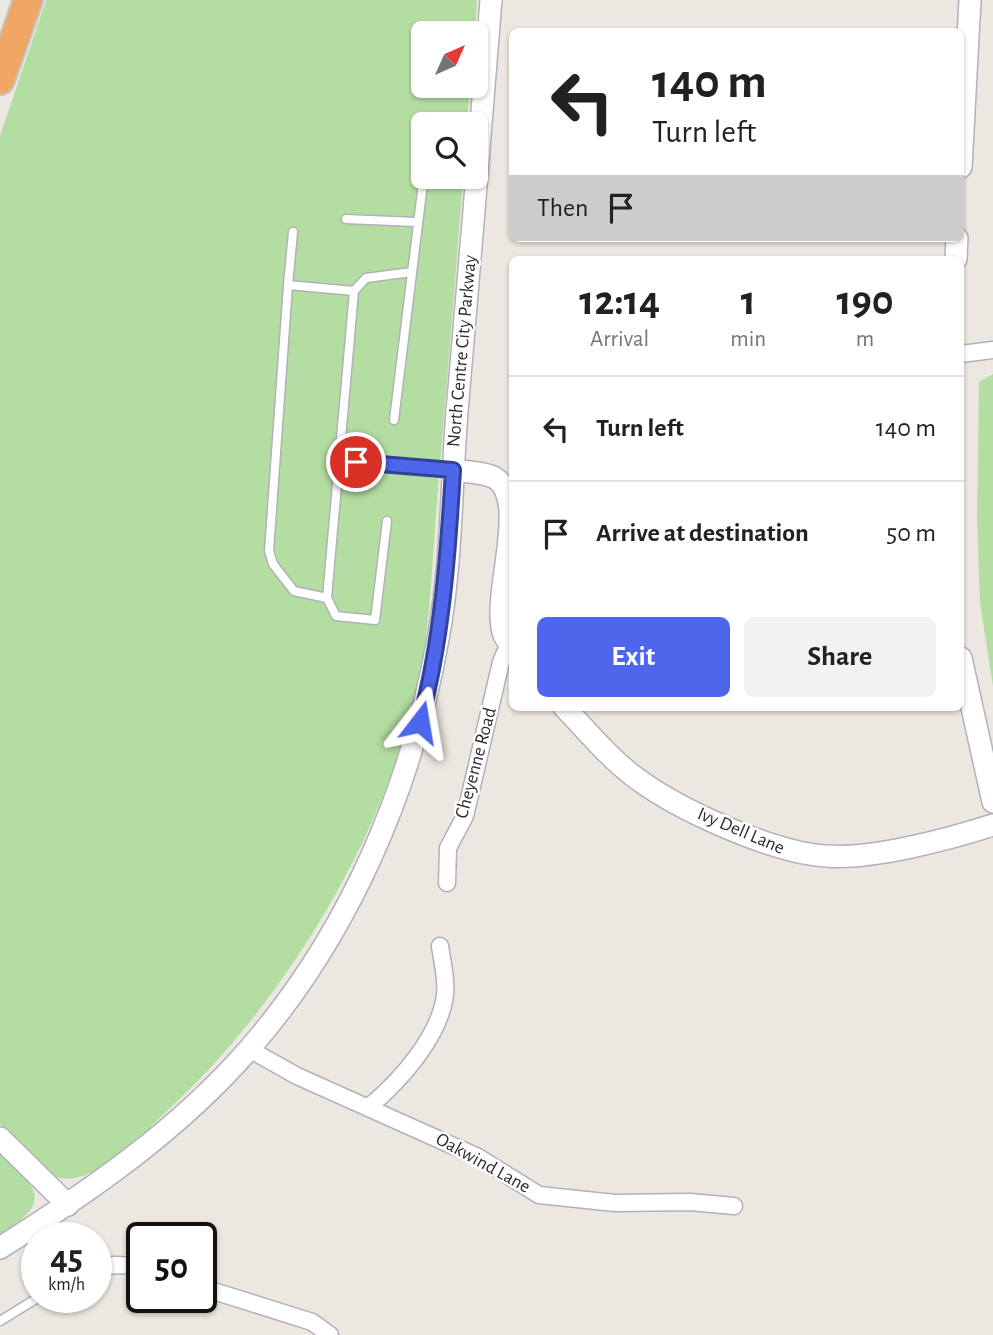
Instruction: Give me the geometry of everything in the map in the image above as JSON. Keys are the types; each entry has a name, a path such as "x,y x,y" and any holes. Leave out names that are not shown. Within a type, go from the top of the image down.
{"highway":[{"path":"0,80 28,0"}],"main road":[{"name":"North Centre City Parkway","path":"480,112 491,0"},
{"path":"964,111 970,0"},
{"name":"North Centre City Parkway","path":"56,1222 68,1205 170,1126 249,1049 326,940 362,877 406,772 439,637 447,575 474,189"},
{"path":"453,470 493,476 508,484"},
{"path":"509,576 501,610 504,635 509,643"},
{"path":"964,668 987,749 993,802"},
{"name":"Ivy Dell Lane","path":"568,711 635,777 677,804 792,852 829,857 871,853 993,825"},
{"path":"0,1138 68,1205"},
{"name":"North Centre City Parkway","path":"0,1248 21,1240"}],"street":[{"path":"964,354 993,350"},
{"name":"Cheyenne Road","path":"447,883 448,848 465,816 501,662 509,649"},
{"path":"370,1106 408,1066 439,1019 446,992 440,946"},
{"name":"Oakwind Lane","path":"249,1049 298,1076 370,1106 478,1157 539,1195 615,1203 690,1202 734,1206"},
{"path":"217,1292 312,1322 330,1335"}],"lane":[{"path":"394,420 422,189"},
{"path":"346,219 416,222"},
{"path":"293,232 269,551 273,564 293,590 327,598"},
{"path":"387,521 374,620 336,616 327,598 354,291 366,278 412,272"},
{"path":"288,285 354,291"},
{"path":"356,462 453,470"},
{"path":"0,1321 21,1308"}],"green space":[{"path":"46,0 477,0 476,21 411,21 411,98 469,98 468,112 411,112 411,189 462,189 429,613 419,679 404,738 383,797 356,855 325,912 252,1019 211,1066 131,1145 98,1169 67,1179 46,1170 0,1124 0,136"},
{"path":"993,374 993,686 980,603 977,519 979,382"},
{"path":"0,1151 31,1185 34,1203 28,1213 0,1235"}],"route":[{"path":"356,462 453,470 447,575 439,637 420,722"}]}
